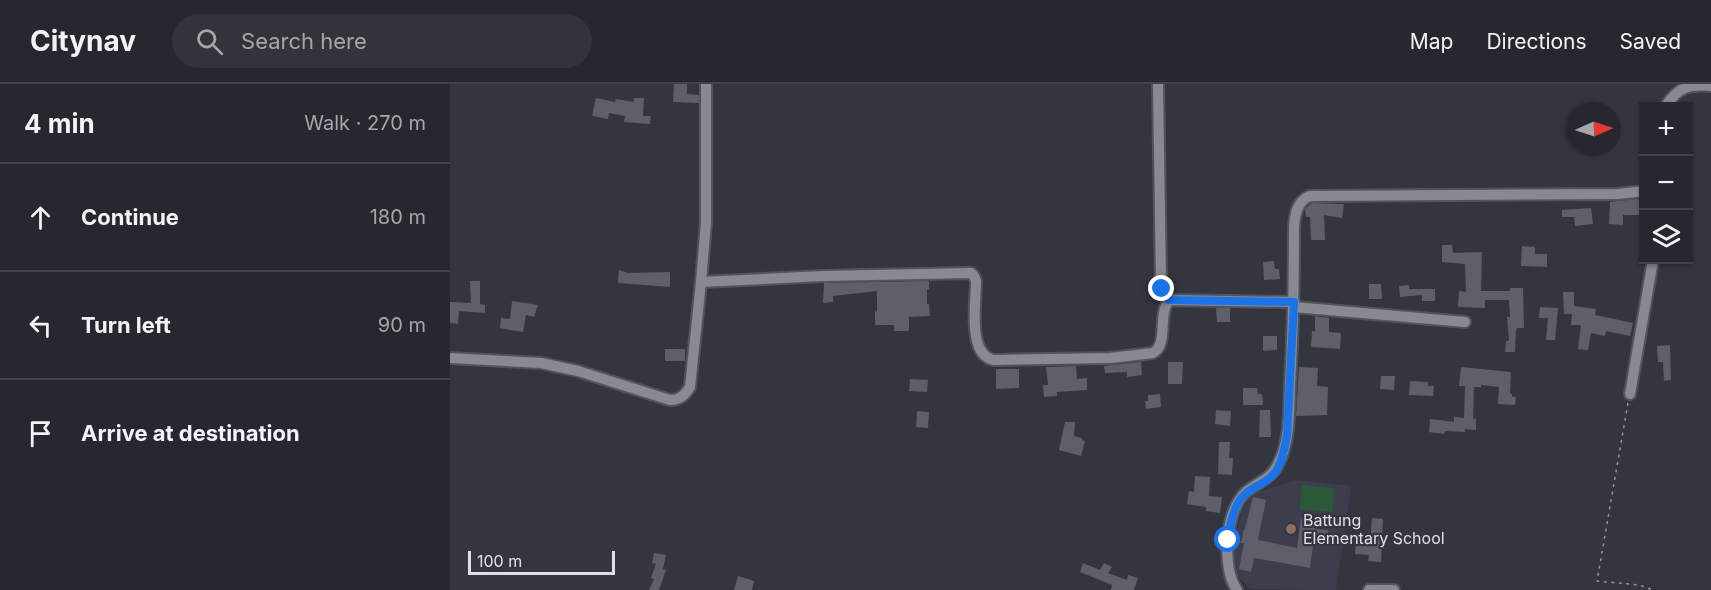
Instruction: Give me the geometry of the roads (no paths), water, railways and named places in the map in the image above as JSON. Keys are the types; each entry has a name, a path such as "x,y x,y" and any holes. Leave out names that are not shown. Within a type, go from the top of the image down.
{"street":[{"path":"450,358 541,363 578,371 670,400 676,400 686,393 690,387 706,223 706,84"},
{"path":"1158,84 1161,283 1169,300 1294,305 1465,321"},
{"path":"1669,102 1675,92 1686,87 1699,84 1711,86"},
{"path":"1233,588 1227,564 1232,517 1238,502 1246,492 1272,476 1283,456 1287,436 1294,305 1295,217 1301,202 1310,196 1618,194 1639,192"},
{"path":"1630,393 1652,264"},
{"path":"700,282 823,276 971,273 976,281 976,342 979,352 986,359 994,360 1110,358 1153,353 1162,344 1163,313 1169,300"},
{"path":"1369,590 1394,590"}],"place":[{"name":"Battung Elementary School","path":"1291,529"}]}
